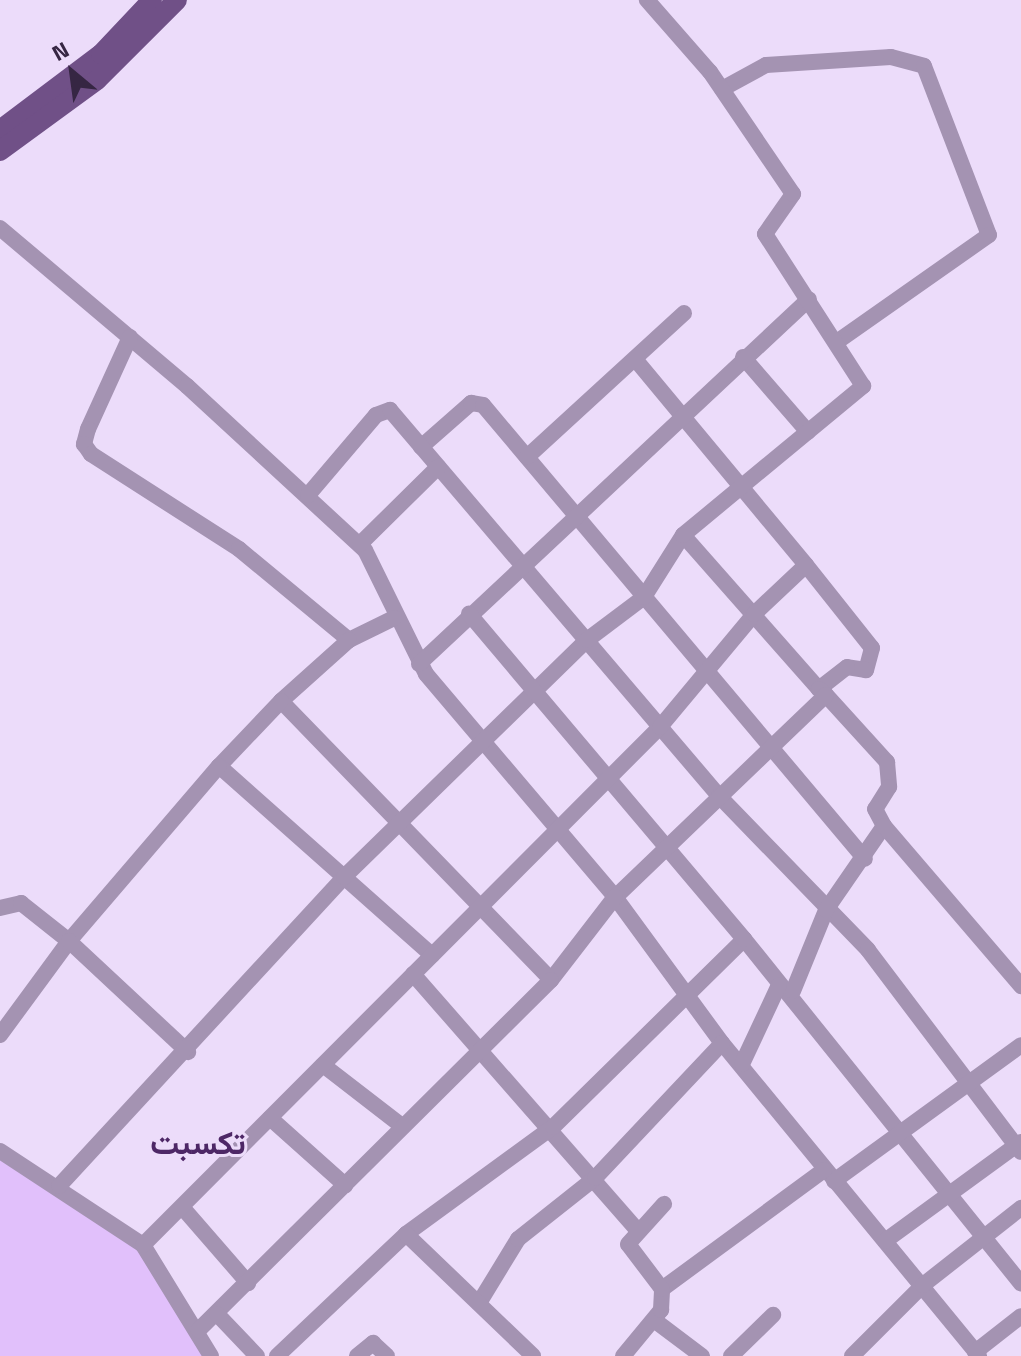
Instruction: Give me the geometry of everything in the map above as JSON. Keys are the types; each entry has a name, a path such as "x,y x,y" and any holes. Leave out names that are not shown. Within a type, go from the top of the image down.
{"main road":[{"path":"0,130 101,54 152,0"},
{"path":"0,151 97,80 177,0"}],"street":[{"path":"59,1186 188,1052 344,877 587,640 644,597 683,535 863,386 838,341 765,234 793,194 722,89 647,0"},
{"path":"722,89 766,65 891,57 924,66 989,235 838,341"},
{"path":"0,228 130,337 360,544 383,580 394,618 419,664 615,897 722,1043 977,1354 1021,1316"},
{"path":"419,664 680,413 809,299"},
{"path":"527,457 684,313"},
{"path":"130,337 88,429 84,444 91,454 239,549 349,640"},
{"path":"743,357 808,432"},
{"path":"198,1330 551,980 615,897 769,743 847,667 866,670 875,654 742,486 635,359"},
{"path":"421,447 477,401 711,673 865,859"},
{"path":"308,495 381,410 390,410 524,561 719,796 868,950 1019,1147 885,1241"},
{"path":"360,544 438,467"},
{"path":"683,535 887,762 889,787 875,809 884,826 1021,986"},
{"path":"143,1245 660,727 711,673 754,614 806,565"},
{"path":"469,614 669,846 1021,1283"},
{"path":"0,1035 69,941 219,766 281,701 349,640 394,618"},
{"path":"281,701 551,980"},
{"path":"219,766 432,955"},
{"path":"742,1064 826,910 865,859 884,826"},
{"path":"0,908 21,903 69,941 188,1052"},
{"path":"277,1356 406,1234 553,1127 686,992 744,939"},
{"path":"413,974 483,1045 636,1229"},
{"path":"479,1303 512,1246 595,1178 722,1043"},
{"path":"623,1356 654,1320 662,1289 899,1131 1021,1045"},
{"path":"323,1065 402,1126"},
{"path":"270,1118 345,1185"},
{"path":"0,1151 59,1186 143,1245 198,1330 211,1356"},
{"path":"662,1289 629,1246 636,1229 664,1204"},
{"path":"182,1207 248,1283"},
{"path":"852,1356 923,1285 1021,1208"},
{"path":"406,1234 533,1356"},
{"path":"217,1314 257,1356"},
{"path":"731,1356 773,1315"},
{"path":"654,1320 702,1356"},
{"path":"357,1356 373,1343 387,1356"}],"shaded area":[{"path":"0,1156 133,1240 205,1356 0,1356"}],"district":[{"name":"تكسبت","path":"198,1142"}]}
